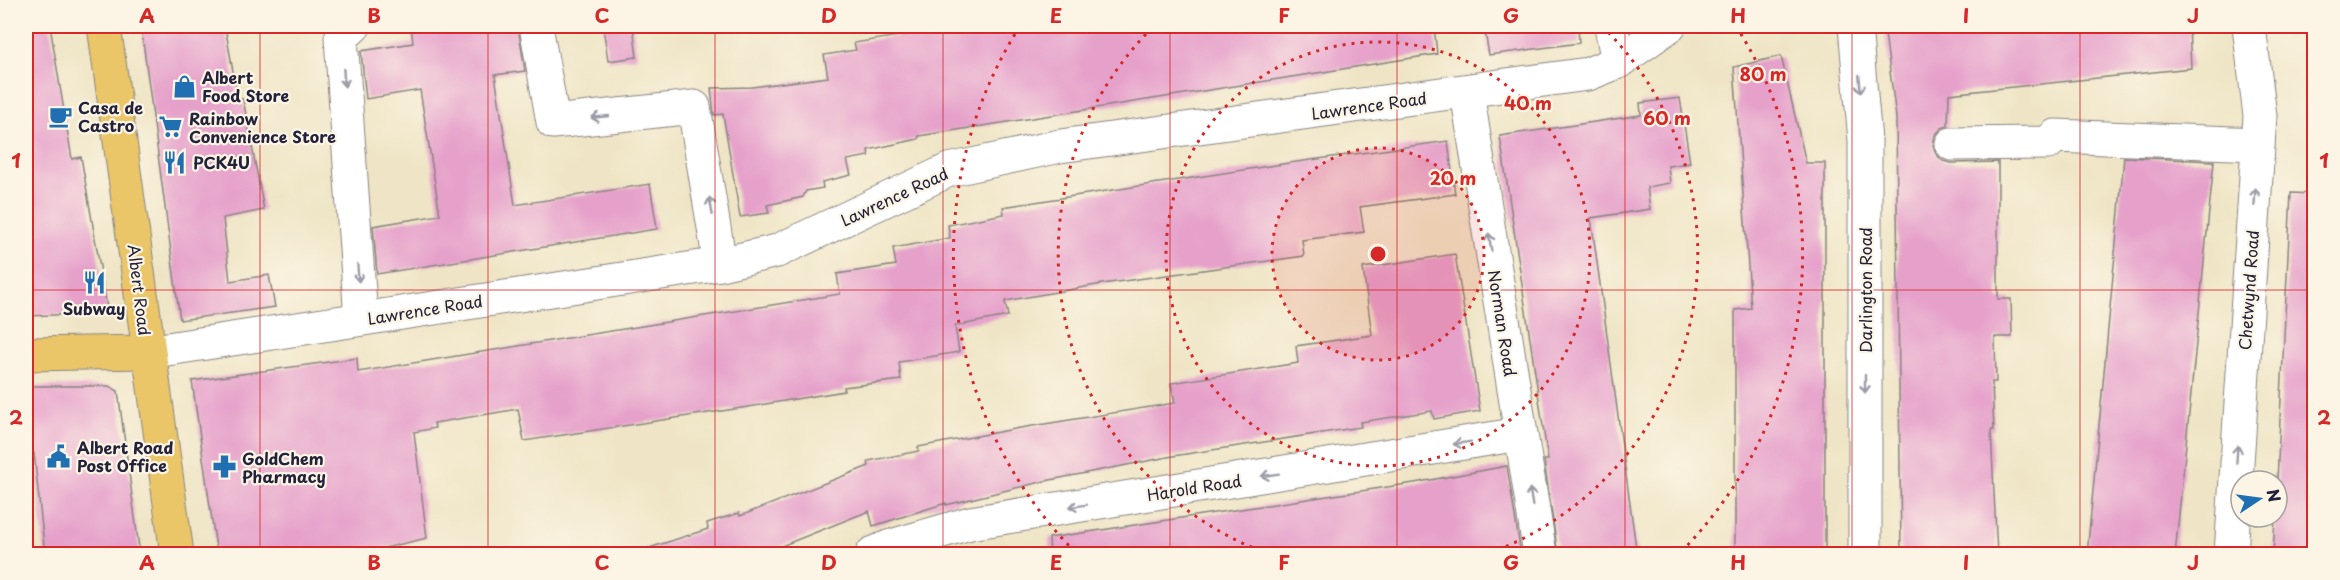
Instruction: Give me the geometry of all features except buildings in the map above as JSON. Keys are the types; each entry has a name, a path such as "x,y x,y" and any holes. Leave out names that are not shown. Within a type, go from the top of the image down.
{"main road":[{"name":"Albert Road","path":"104,26 177,555"},
{"path":"26,354 148,352"}],"street":[{"path":"354,26 341,38 361,319"},
{"path":"536,26 553,122 694,106 720,264"},
{"path":"1611,26 1618,62"},
{"name":"Lawrence Road","path":"148,352 720,264 777,251 949,170 1060,146 1588,74 1618,62 1669,26"},
{"name":"Darlington Road","path":"1855,26 1865,141 1865,555"},
{"name":"Chetwynd Road","path":"2231,555 2260,116 2249,26"},
{"name":"Norman Road","path":"1467,92 1540,555"},
{"path":"1952,144 2048,143 2055,136 2258,144"},
{"name":"Harold Road","path":"872,555 891,546 970,523 1520,434"}],"place":[{"name":"Albert Food Store","path":"184,86"},
{"name":"Casa de Castro","path":"60,116"},
{"name":"Rainbow Convenience Store","path":"171,127"},
{"name":"PCK4U","path":"175,162"},
{"name":"Subway","path":"94,283"},
{"name":"Albert Road Post Office","path":"59,456"},
{"name":"GoldChem Pharmacy","path":"224,467"}]}
